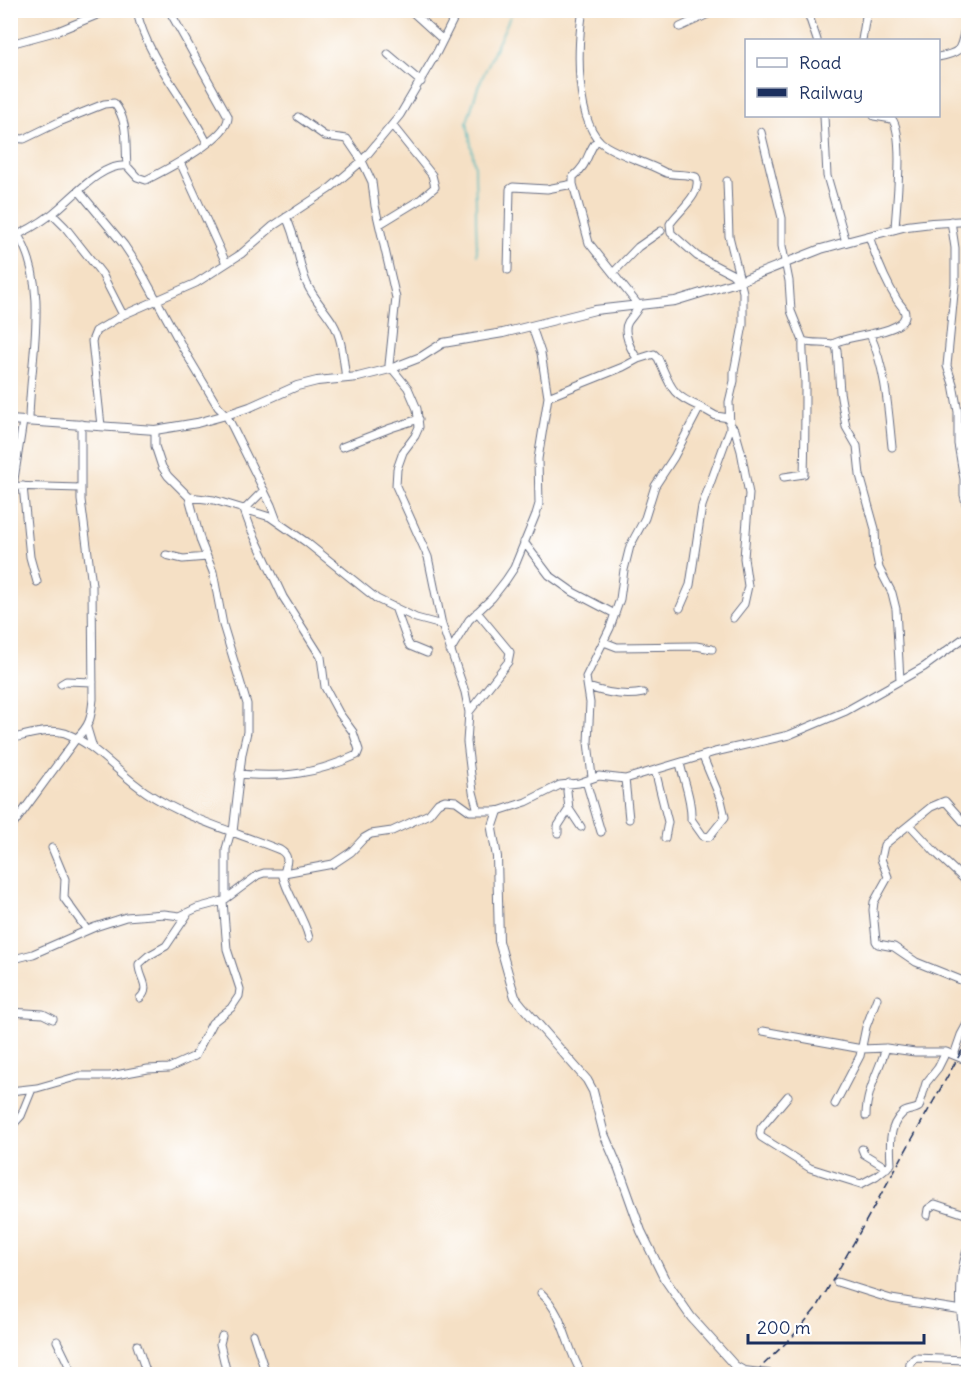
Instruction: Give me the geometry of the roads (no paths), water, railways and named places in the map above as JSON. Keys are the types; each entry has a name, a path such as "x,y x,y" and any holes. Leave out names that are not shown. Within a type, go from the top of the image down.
{"street":[{"path":"10,44 58,31 109,10"},
{"path":"10,138 24,139 58,122 105,104 114,103 125,126 127,166 137,177 146,180 180,162 207,143 223,130 229,121 228,116 169,10"},
{"path":"410,10 443,40"},
{"path":"100,426 93,335 123,315 196,283 241,254 286,217 329,189 362,161 392,125 421,82 458,10"},
{"path":"583,10 580,29 580,84 587,116 598,139 606,146 668,174 682,173 696,177 697,188 670,224 671,233 697,256 732,274 740,281"},
{"path":"680,27 717,10"},
{"path":"807,10 816,39"},
{"path":"862,39 867,10"},
{"path":"940,57 958,50 967,29 968,10"},
{"path":"138,11 139,21 155,55 207,143"},
{"path":"388,54 421,82"},
{"path":"298,117 325,136 347,139 362,161 372,182 396,298 395,321 388,358 390,369 408,388 419,419 419,427 403,452 395,479 402,503 428,557 442,625 461,679 469,712 467,742 473,792 478,811"},
{"path":"824,117 827,176 846,242"},
{"path":"880,117 892,119 896,127 899,151 895,229"},
{"path":"380,224 421,199 435,187 432,175 392,125"},
{"path":"761,132 782,218 782,246 789,281 791,311 803,341 805,385 803,399 806,420 804,474 784,477"},
{"path":"598,139 586,163 573,177 573,184 589,243 639,306"},
{"path":"180,162 226,263"},
{"path":"80,488 12,486 26,422 37,325 32,269 25,246 14,236 52,214 88,182 116,166 127,166"},
{"path":"680,608 690,585 702,506 730,429 729,396 734,381 743,325 743,300 729,236 727,181"},
{"path":"508,270 510,189 513,187 547,189 573,184"},
{"path":"79,191 124,245 139,267 211,396 226,415 277,521"},
{"path":"52,214 102,274 123,315"},
{"path":"286,217 294,235 307,283 339,336 346,378"},
{"path":"951,221 955,248 955,283 947,366 958,412 958,444 965,466 964,495 969,512"},
{"path":"10,420 155,430 197,423 250,407 297,386 317,381 358,377 390,369 421,357 443,343 532,327 595,310 639,306 696,296 821,249 846,242 895,229 951,221 969,221"},
{"path":"613,273 638,247 661,231"},
{"path":"803,341 813,344 833,344 837,340 852,339 899,324 905,314 882,274 869,236"},
{"path":"638,359 626,332 626,324 639,306"},
{"path":"450,651 465,626 506,580 539,504 538,459 548,397 541,353 532,327"},
{"path":"870,334 879,355 886,390 892,447"},
{"path":"833,344 839,360 840,392 846,427 857,446 860,475 875,529 879,568 892,593 896,609 900,680"},
{"path":"548,397 654,354 677,396 729,421 735,430 741,451 749,494 744,558 748,586 744,604 733,618"},
{"path":"601,832 589,779 590,704 586,677 615,614 630,546 645,518 655,486 674,457 700,407"},
{"path":"342,447 419,419"},
{"path":"10,829 76,739 87,728 91,718 92,585 80,488 81,424"},
{"path":"10,1091 32,1089 79,1076 110,1076 148,1069 169,1068 195,1056 212,1023 231,1008 239,996 240,989 227,949 222,913 226,849 232,832 247,732 247,704 223,625 213,572 201,542 189,497 162,467 155,446 155,430"},
{"path":"23,486 30,557 37,582"},
{"path":"244,510 264,490"},
{"path":"189,497 214,500 264,514 306,542 377,599 416,618 442,625"},
{"path":"239,774 271,777 302,773 347,760 357,755 359,750 353,732 325,687 321,657 283,597 244,510"},
{"path":"524,542 549,575 573,592 615,614"},
{"path":"166,555 183,559 207,557"},
{"path":"395,607 410,646 427,652"},
{"path":"469,712 508,662 510,652 477,612"},
{"path":"140,998 145,992 145,986 139,964 166,946 187,915 197,908 224,900 258,875 333,864 371,834 392,831 429,814 438,803 445,800 456,801 470,811 498,811 526,802 553,787 599,776 625,779 789,735 846,711 924,668 969,635"},
{"path":"604,642 617,647 696,646 712,649"},
{"path":"61,684 66,681 93,682"},
{"path":"588,687 612,694 643,693"},
{"path":"87,728 93,748"},
{"path":"10,739 28,734 56,732 76,739 93,748 125,778 147,794 170,806 280,850 288,858 283,873 284,885 306,926 309,938"},
{"path":"680,764 692,806 692,822 703,836 709,837 725,818 721,800 703,757"},
{"path":"655,770 668,822 665,838"},
{"path":"625,779 629,819"},
{"path":"569,783 567,791 569,809 581,827"},
{"path":"969,827 945,801 931,807 883,847 880,859 888,877 874,902 873,910 876,941 879,944 894,947 916,962 969,983"},
{"path":"558,833 558,826 569,809"},
{"path":"498,811 492,829 497,857 500,941 515,997 587,1080 593,1091 604,1134 613,1152 648,1248 664,1278 684,1308 735,1366 744,1371 763,1374"},
{"path":"910,825 969,883"},
{"path":"52,848 65,879 64,898 87,930"},
{"path":"10,960 33,954 87,930 126,917 187,915"},
{"path":"835,1104 855,1068 877,998"},
{"path":"10,1012 43,1014 53,1019"},
{"path":"954,1055 961,1035 969,1022"},
{"path":"763,1031 862,1049 886,1048 946,1053 969,1060"},
{"path":"866,1116 872,1086 886,1048"},
{"path":"788,1096 759,1131 761,1137 810,1168 856,1184 868,1182 891,1164 889,1144 894,1126 902,1113 919,1107 926,1083 946,1053"},
{"path":"10,1128 21,1116 32,1089"},
{"path":"862,1149 864,1154 887,1168"},
{"path":"927,1215 928,1209 934,1204 969,1215"},
{"path":"968,1253 962,1278 962,1310 966,1329 968,1374"},
{"path":"837,1282 891,1299 962,1310"},
{"path":"541,1293 566,1331 575,1363 582,1374"},
{"path":"253,1334 266,1374"},
{"path":"222,1336 220,1344 227,1374"},
{"path":"57,1341 73,1374"},
{"path":"137,1345 147,1374"},
{"path":"909,1374 910,1363 915,1358 966,1360"}],"waterway":[{"path":"477,255 475,167 467,122 478,87 513,10"}],"railway":[{"path":"754,1374 793,1336 818,1306 968,1040"}]}
